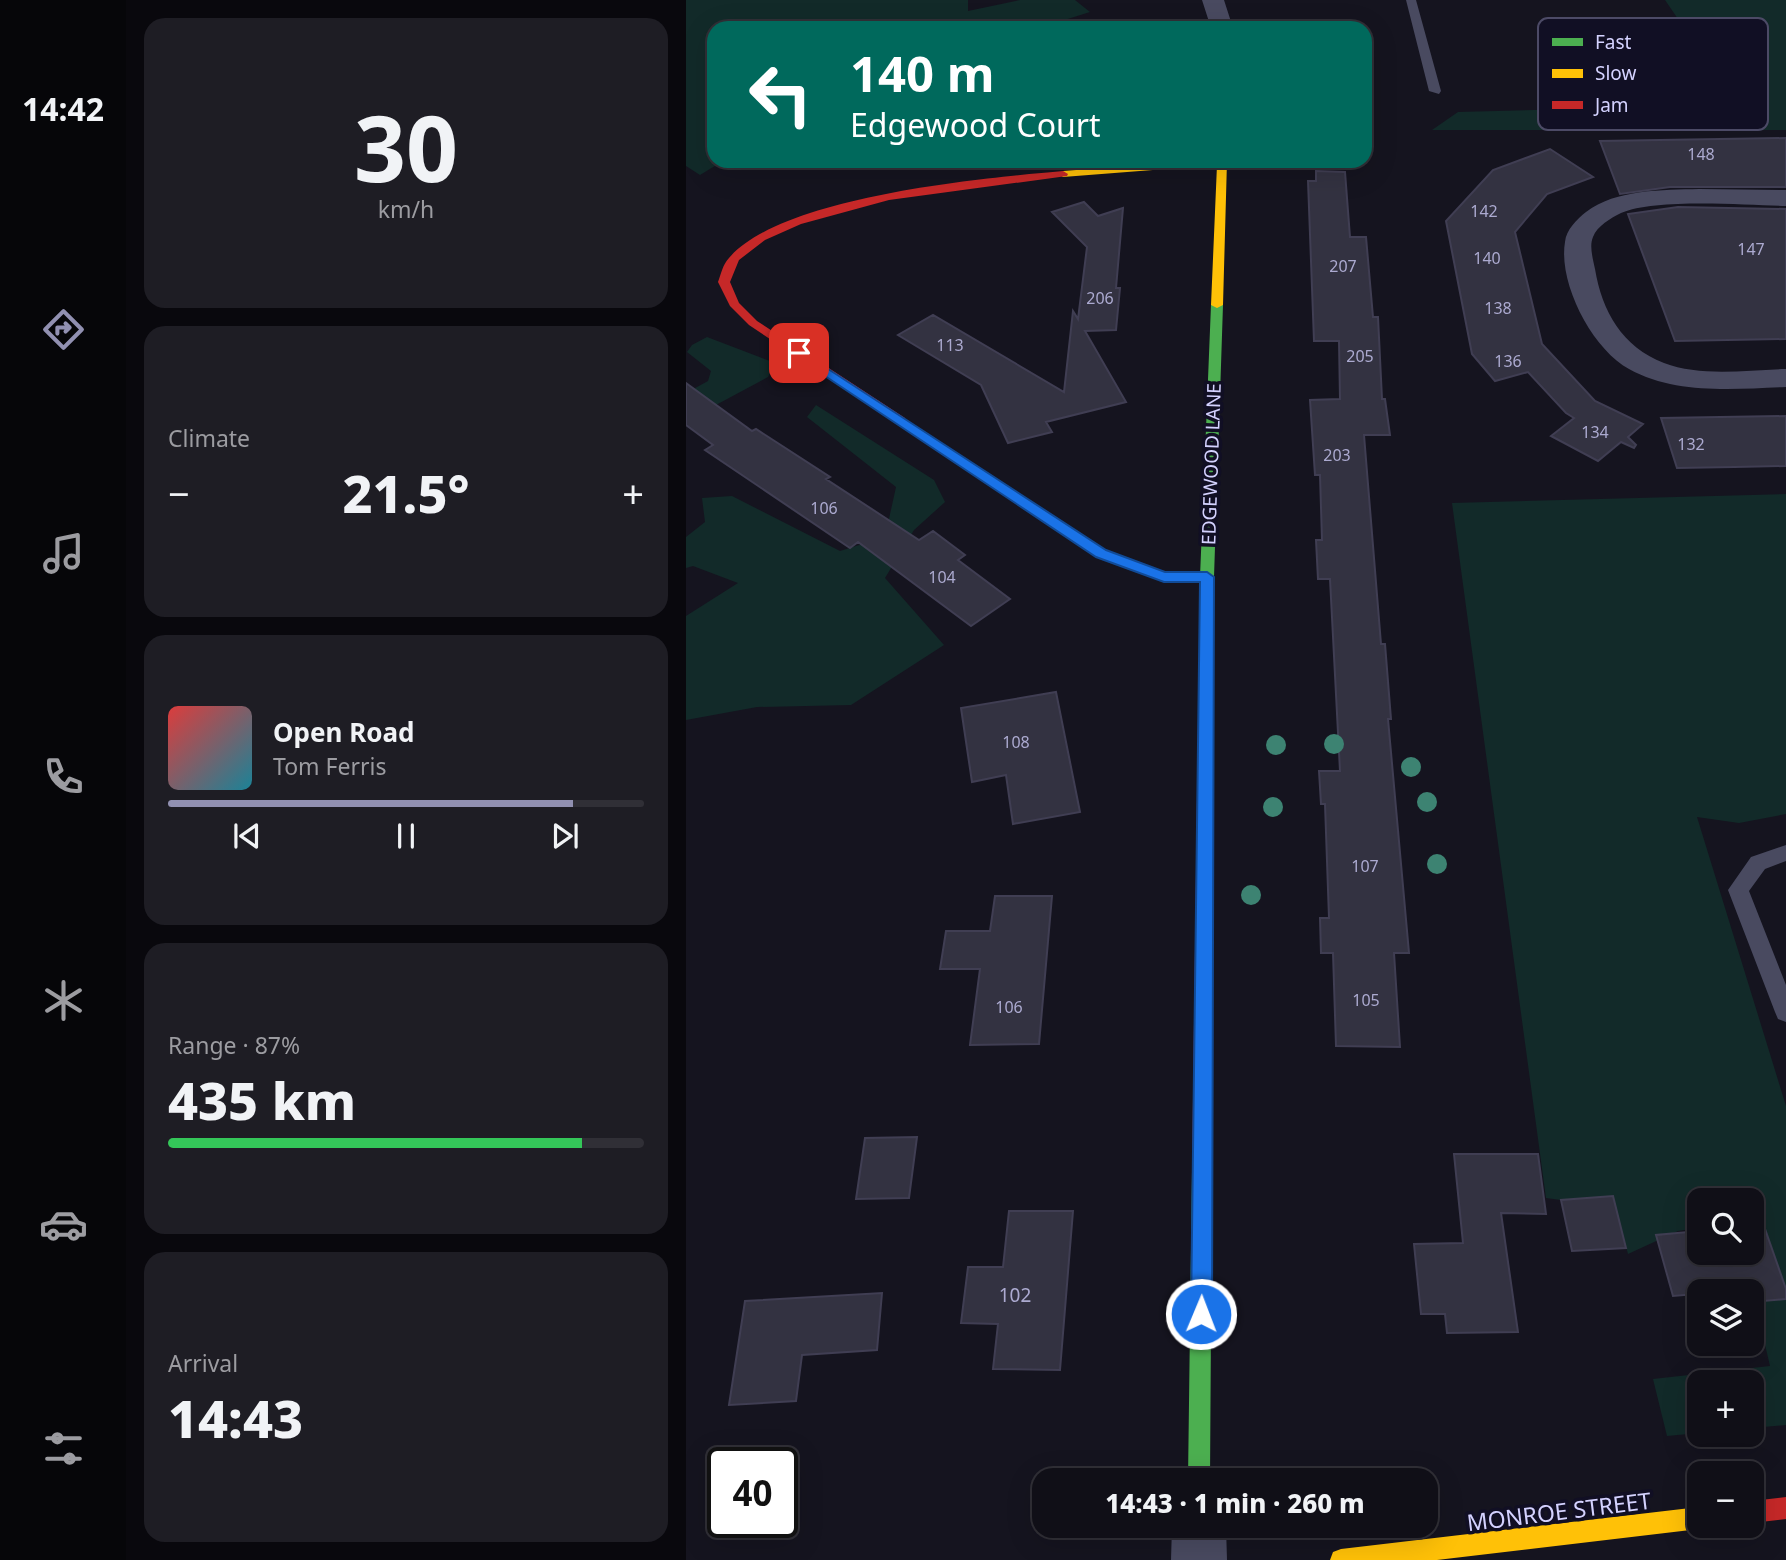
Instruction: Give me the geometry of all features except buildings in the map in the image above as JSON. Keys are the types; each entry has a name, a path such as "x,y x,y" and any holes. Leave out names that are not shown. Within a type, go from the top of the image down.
{"street":[{"path":"1213,0 1220,21"},
{"path":"1142,168 1009,178 922,191 812,216 765,235 734,258 724,282 734,304 753,323 1101,553 1164,577 1207,577"},
{"name":"EDGEWOOD LANE","path":"1199,1468 1207,577 1222,168"},
{"path":"1786,198 1657,200 1616,206 1591,220 1578,240 1582,274 1597,322 1615,347 1641,365 1713,379 1786,378"},
{"path":"1764,1511 1786,1508"},
{"name":"MONROE STREET","path":"1341,1560 1687,1519"},
{"path":"1199,1538 1199,1560"}],"lane":[{"path":"1411,0 1435,91"},
{"path":"1786,853 1758,863 1738,890 1786,1012"}],"green space":[{"path":"686,0 968,0 968,11 1020,0 1075,0 1090,12 1061,21 707,21 707,168 712,168 700,175 686,166"},
{"path":"1665,0 1786,0 1786,130 1768,130 1768,18 1677,18"},
{"path":"1538,110 1538,130 1432,130 1458,112"},
{"path":"707,337 775,363 768,377 686,421 686,393 708,381 711,371 687,352 692,345"},
{"path":"816,405 934,480 945,502 914,530 885,578 944,645 851,705 757,707 686,720 686,616 738,583 693,566 686,568 686,537 705,522 702,498 732,496 840,551 885,537 896,487 807,417"},
{"path":"1786,494 1786,814 1739,823 1697,817 1786,1106 1786,1289 1764,1226 1764,1188 1687,1188 1687,1230 1678,1231 1628,1254 1613,1197 1561,1200 1546,1198 1452,503"},
{"path":"1786,1299 1786,1425 1764,1427 1764,1370 1734,1370 1770,1366 1764,1340 1764,1301"},
{"path":"1687,1375 1687,1434 1667,1436 1653,1379"}],"traffic: fast":[{"path":"1207,577 1217,305"},
{"path":"1199,1468 1202,1172"}],"traffic: slow":[{"path":"1063,174 1142,168"},
{"path":"1217,305 1222,168"},
{"path":"901,421 1101,553 1164,577 1207,577"},
{"path":"1341,1560 1687,1519"}],"traffic: jam":[{"path":"901,421 753,323 734,304 724,282 733,260 761,238 797,221 841,208 939,188 1063,174"},
{"path":"1202,1172 1207,577"},
{"path":"1764,1511 1786,1508"}],"route":[{"path":"799,353 1101,553 1164,577 1207,577 1201,1314"}]}
